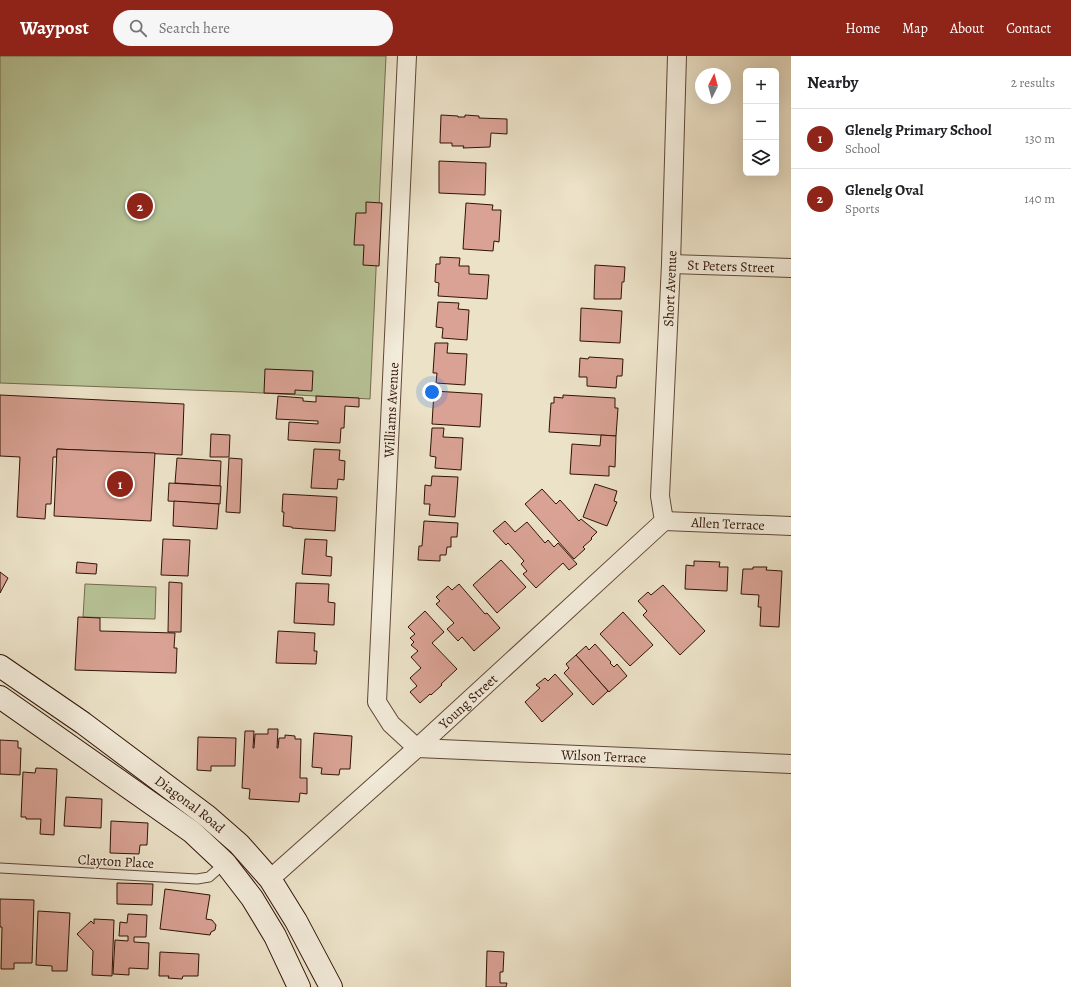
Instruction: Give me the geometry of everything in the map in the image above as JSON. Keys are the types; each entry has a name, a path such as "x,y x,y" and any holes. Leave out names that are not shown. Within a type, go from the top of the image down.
{"main road":[{"name":"Diagonal Road","path":"0,666 83,723 207,816 239,844 270,879 296,920 331,987"},
{"name":"Diagonal Road","path":"0,696 192,832 225,864 252,898 275,936 295,983"}],"street":[{"name":"Williams Avenue","path":"407,56 377,702 391,724 417,748"},
{"name":"Short Avenue","path":"664,521 660,496 677,56"},
{"name":"St Peters Street","path":"670,264 791,268"},
{"name":"Young Street","path":"270,879 417,748 664,521"},
{"name":"Allen Terrace","path":"664,521 791,526"},
{"name":"Wilson Terrace","path":"417,748 791,764"}],"lane":[{"name":"Clayton Place","path":"0,868 197,879 209,877 225,864"}],"green space":[{"path":"0,56 386,56 370,399 244,392 0,383"},
{"path":"85,584 156,587 155,619 83,617"}],"building":[{"path":"441,115 465,117 465,115 479,116 479,118 507,119 507,134 491,133 490,147 463,148 464,146 452,146 452,143 440,143"},
{"path":"439,161 486,163 485,195 439,193"},
{"path":"366,202 382,203 379,266 363,265 364,245 354,245 356,213 366,213"},
{"path":"466,203 493,205 492,210 501,210 499,242 494,241 493,251 463,249"},
{"path":"440,257 460,258 459,266 469,266 469,274 489,275 487,299 438,296 439,283 435,282 436,264 440,264"},
{"path":"595,265 625,267 621,299 594,299"},
{"path":"438,302 459,303 458,309 469,310 467,340 442,338 443,328 436,327"},
{"path":"581,308 622,311 620,343 580,341"},
{"path":"435,343 448,343 447,353 467,354 465,385 436,383 437,373 433,373"},
{"path":"589,357 623,359 622,376 617,376 616,388 587,386 587,377 579,377 580,358 588,359"},
{"path":"265,369 313,371 312,391 295,390 295,394 264,393"},
{"path":"434,391 482,394 480,427 432,424"},
{"path":"0,395 184,404 182,455 57,449 57,457 53,457 51,504 46,504 45,519 17,517 20,457 0,456"},
{"path":"563,395 615,398 615,408 618,408 616,436 549,432 551,403 554,403 554,397 563,398"},
{"path":"278,396 303,398 303,401 316,402 316,396 359,398 359,407 345,406 344,428 341,428 340,443 288,440 289,422 318,424 318,421 276,419"},
{"path":"432,428 444,428 443,437 463,438 461,470 435,468 436,457 430,456"},
{"path":"211,434 230,435 229,457 210,457"},
{"path":"601,435 616,436 615,467 609,466 609,476 570,474 572,444 600,446"},
{"path":"57,449 155,453 151,521 54,516"},
{"path":"314,449 340,450 339,460 345,461 344,480 338,479 337,489 311,488"},
{"path":"177,458 221,461 220,486 175,483"},
{"path":"229,458 242,459 240,513 226,512"},
{"path":"432,476 458,477 455,517 429,515 430,504 424,504 425,485 431,486"},
{"path":"169,483 221,486 220,504 168,501"},
{"path":"595,484 617,491 614,501 617,502 607,526 583,517"},
{"path":"542,489 556,504 560,500 579,521 581,519 597,532 583,547 585,549 574,559 525,504"},
{"path":"283,494 337,497 335,531 283,526"},
{"path":"174,501 219,504 217,529 173,526"},
{"path":"424,521 458,523 457,537 451,537 451,547 447,547 446,555 440,555 440,561 418,560 419,546 422,546"},
{"path":"505,521 515,532 527,522 545,543 548,540 554,547 558,543 577,564 569,570 563,563 536,588 523,574 527,571 521,564 524,561 508,543 506,545 493,531"},
{"path":"163,539 190,540 188,576 161,575"},
{"path":"305,539 327,540 326,556 332,557 331,576 302,574"},
{"path":"501,560 526,587 497,613 473,585"},
{"path":"694,561 720,562 719,567 728,567 727,591 685,589 686,565 694,566"},
{"path":"77,562 97,564 96,574 76,573"},
{"path":"753,567 767,567 766,570 782,571 779,627 760,626 761,607 758,607 759,595 741,594 743,569 753,569"},
{"path":"0,572 8,578 0,593"},
{"path":"169,582 182,583 181,632 168,632"},
{"path":"296,583 329,584 328,602 335,603 334,625 294,623"},
{"path":"459,584 485,614 487,613 500,628 474,651 462,637 458,641 447,629 454,623 436,604 440,601 436,597 448,586 452,590"},
{"path":"663,585 705,631 680,655 643,615 647,611 638,601 648,592 651,595"},
{"path":"425,611 444,632 432,643 457,669 441,684 442,685 420,703 410,692 417,686 410,678 421,668 411,657 418,651 411,645 414,642 410,638 415,634 408,627"},
{"path":"623,612 653,645 630,666 600,634"},
{"path":"78,617 100,618 100,631 175,633 174,648 177,648 176,673 75,670"},
{"path":"278,631 315,633 314,651 317,651 316,664 276,663"},
{"path":"595,644 614,667 617,664 627,676 609,692 576,655 586,646 589,650"},
{"path":"576,655 608,691 593,705 564,673 569,668 566,664"},
{"path":"555,674 573,694 542,722 525,702 540,688 536,685 545,678 548,681"},
{"path":"268,729 278,729 277,748 279,738 285,738 285,735 295,736 295,739 301,739 300,778 307,778 307,794 300,793 299,802 249,799 250,789 242,788 245,731 254,731 254,748 255,734 268,734"},
{"path":"314,733 352,736 350,769 340,769 339,775 321,774 322,768 312,767"},
{"path":"198,737 236,738 235,766 211,766 211,771 197,770"},
{"path":"0,740 18,741 18,748 21,748 20,775 0,774"},
{"path":"36,768 57,769 54,835 40,834 41,819 26,819 26,817 21,817 23,772 35,773"},
{"path":"66,797 102,799 101,828 64,826"},
{"path":"111,821 148,823 147,845 140,845 139,854 110,853"},
{"path":"117,883 153,884 152,905 117,904"},
{"path":"165,889 210,895 206,919 212,920 216,925 215,930 211,932 210,935 160,929"},
{"path":"0,899 34,900 32,963 14,963 14,969 1,969 2,927 0,927"},
{"path":"38,911 70,913 67,971 52,971 52,966 36,965"},
{"path":"128,914 147,915 146,937 134,937 134,942 149,943 148,969 129,968 129,975 113,974 115,940 128,941 128,936 119,936 120,922 127,923"},
{"path":"94,919 114,920 112,976 92,975 93,951 77,934 91,921 94,924"},
{"path":"487,951 504,952 503,972 500,972 500,983 507,983 506,987 486,987"},
{"path":"160,952 199,954 198,976 183,976 182,979 168,978 169,976 159,976"}],"place":[{"name":"Glenelg Oval","path":"140,206"},
{"name":"Glenelg Primary School","path":"120,484"}]}
